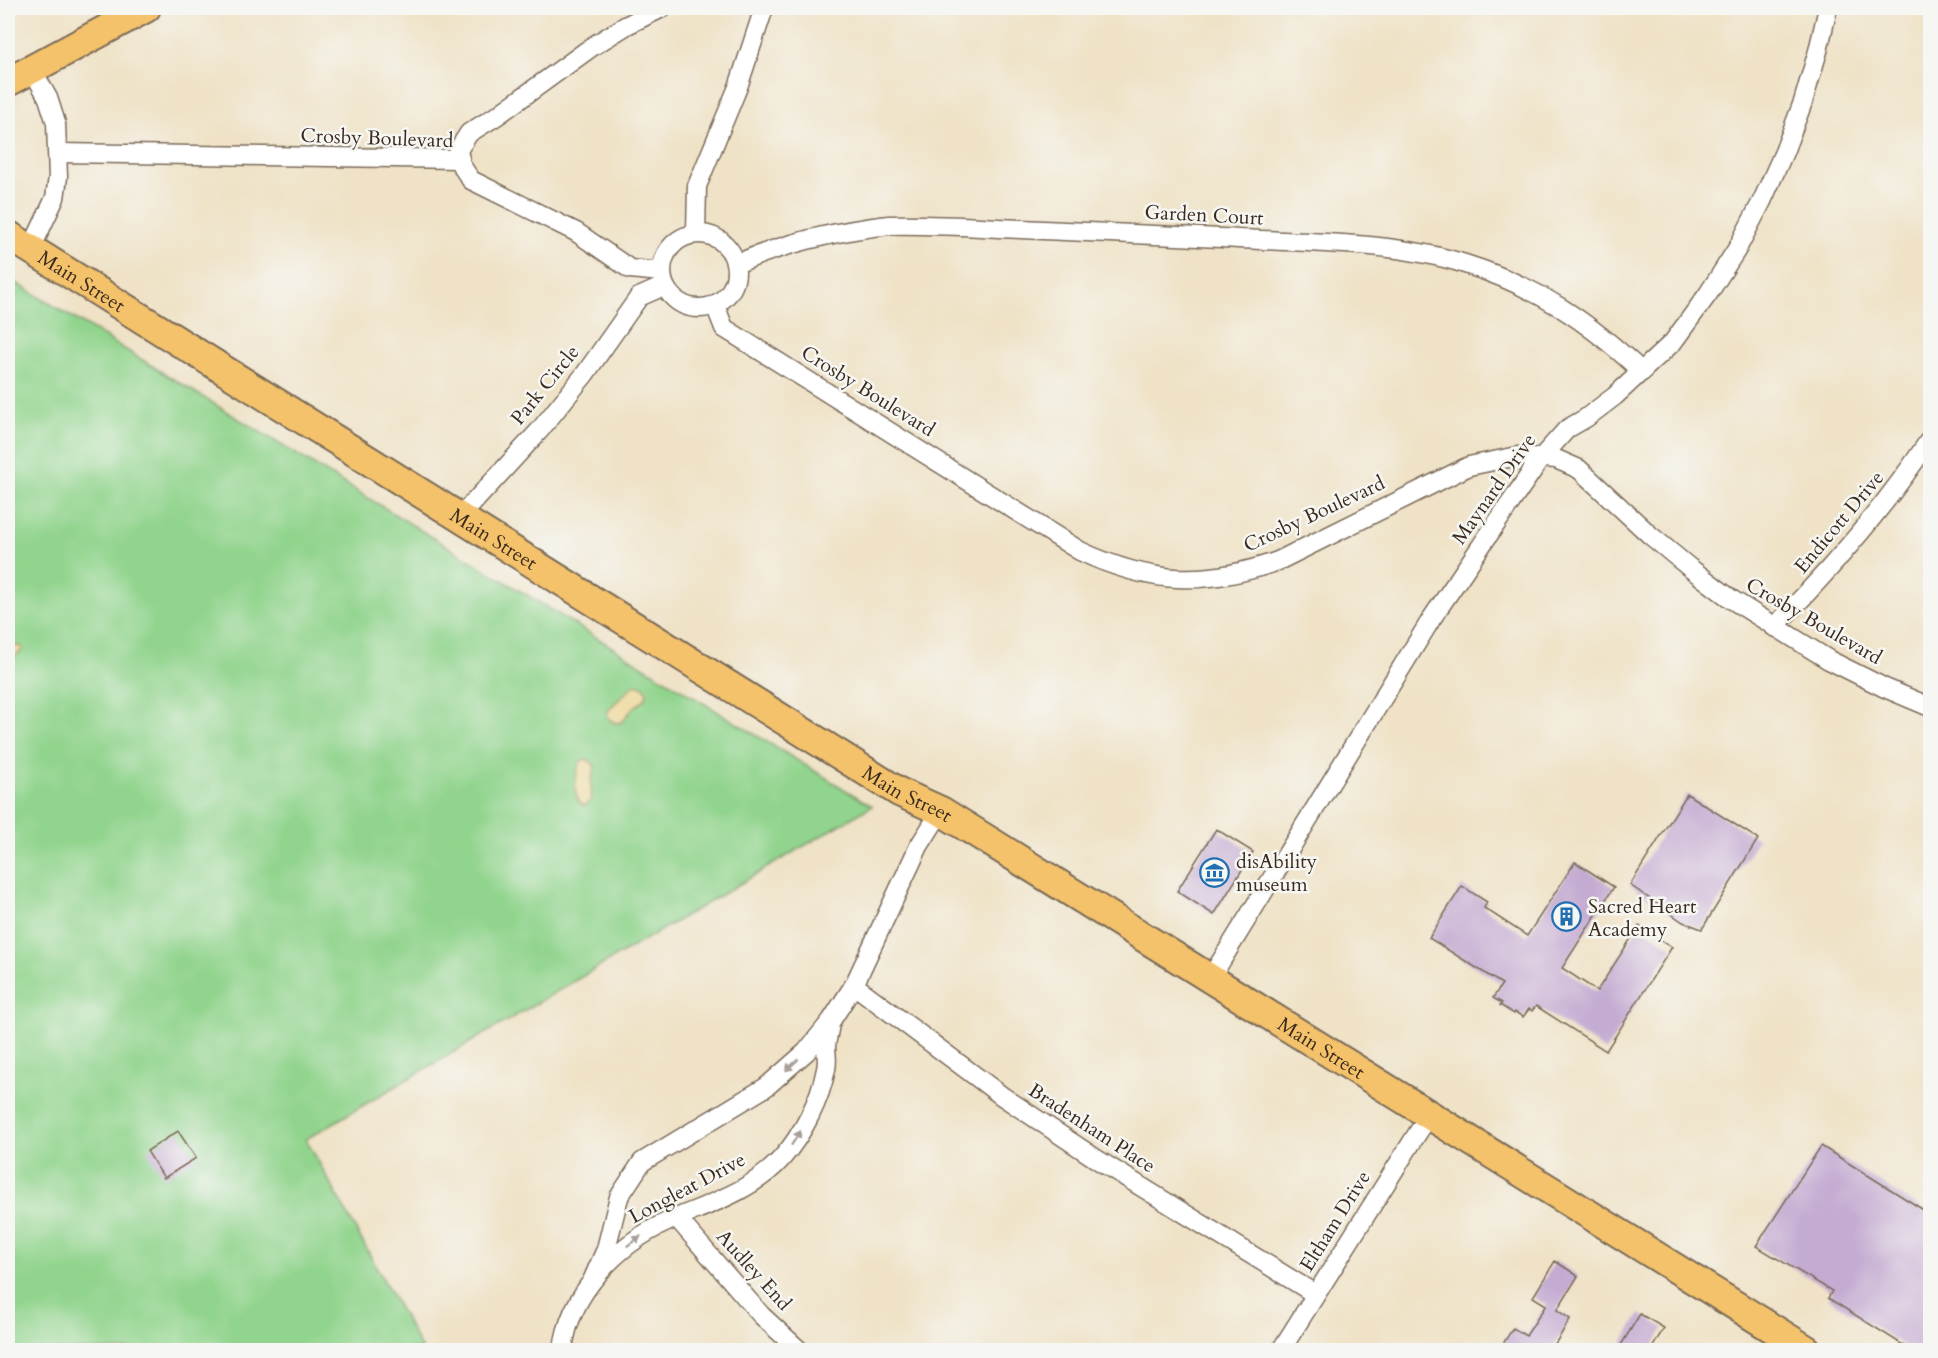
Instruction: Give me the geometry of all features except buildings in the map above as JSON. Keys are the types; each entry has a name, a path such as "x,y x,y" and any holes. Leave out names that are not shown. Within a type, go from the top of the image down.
{"main road":[{"path":"8,82 146,8"},
{"name":"Main Street","path":"19,242 891,787 941,811 1807,1350"}],"street":[{"path":"460,159 458,150 469,133 498,115 593,46 662,8"},
{"path":"696,233 697,186 738,87 764,8"},
{"name":"Maynard Drive","path":"1210,979 1432,618 1541,458 1567,429 1615,396 1677,338 1737,249 1784,152 1803,102 1828,8"},
{"path":"19,242 55,198 58,177 56,123 48,98 32,69"},
{"name":"Crosby Boulevard","path":"58,153 460,159 471,180 576,232 630,269 663,279"},
{"name":"Garden Court","path":"736,264 768,250 855,229 889,225 1092,232 1359,246 1426,254 1463,263 1509,280 1537,293 1572,314 1642,372"},
{"path":"696,233 717,238 732,253 736,264 736,274 730,292 715,305 703,308 692,308 680,303 671,296 663,279 663,260 668,250 675,242 696,233"},
{"name":"Park Circle","path":"460,517 585,374 639,297 663,279"},
{"name":"Crosby Boulevard","path":"715,305 724,328 1080,551 1107,564 1136,573 1189,579 1219,577 1249,571 1278,561 1469,465 1518,456 1556,459 1580,469 1650,535 1731,599 1829,660 1930,707"},
{"name":"Endicott Drive","path":"1774,627 1821,581 1864,532 1930,439"},
{"name":"Longleat Drive","path":"592,1281 606,1249 619,1197 642,1162 766,1087 806,1052 831,1021 854,985 919,846 941,811"},
{"name":"Bradenham Place","path":"854,985 1002,1096 1098,1160 1315,1294"},
{"name":"Longleat Drive","path":"592,1281 627,1246 647,1232 732,1194 759,1177 781,1159 810,1114 820,1088 827,1067 826,1046 831,1021"},
{"name":"Eltham Drive","path":"1281,1350 1429,1115"},
{"name":"Audley End","path":"677,1218 761,1315 799,1350"},
{"path":"563,1350 564,1335 572,1312 592,1281"}],"green space":[{"path":"8,278 872,806 306,1139 422,1350 8,1350"}],"sand":[{"path":"8,647 23,649 8,662"},
{"path":"634,685 641,685 645,689 647,693 644,700 633,708 622,722 612,721 607,713"},
{"path":"584,759 595,766 591,781 591,800 584,806 577,798 575,785 579,766"}],"place":[{"name":"disAbility museum","path":"1215,872"},
{"name":"Sacred Heart Academy","path":"1567,917"}]}
